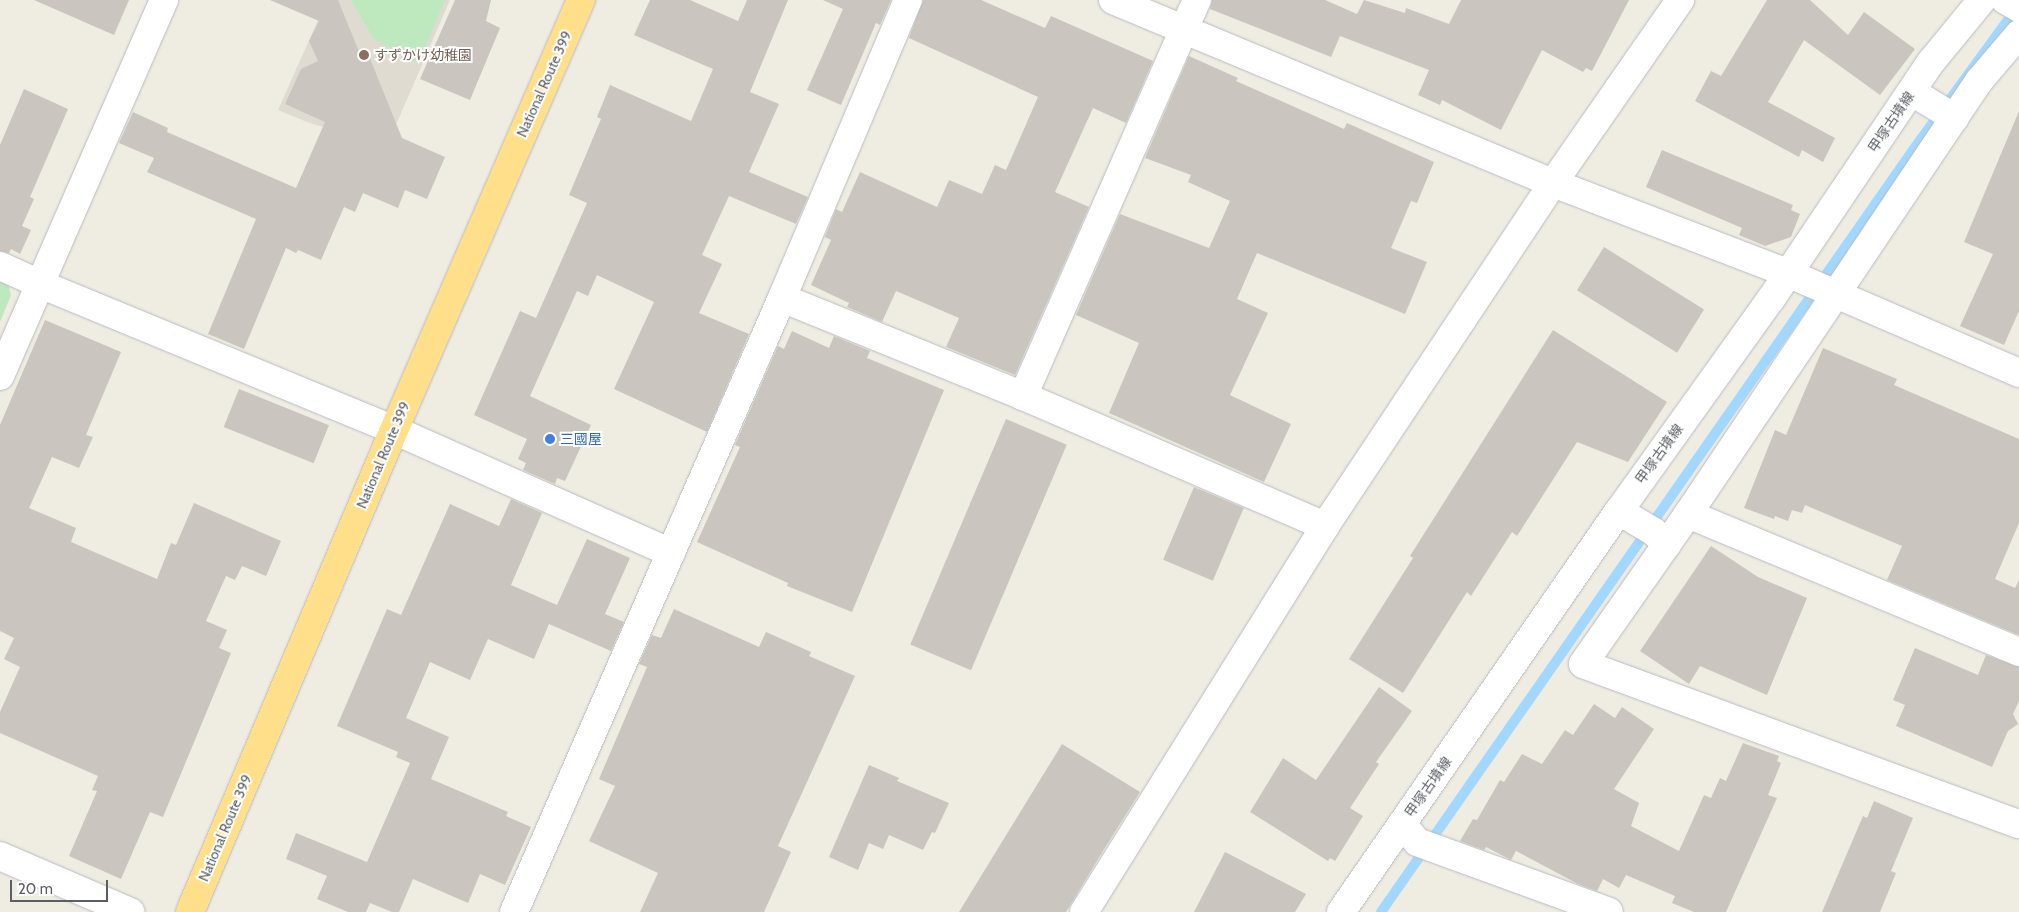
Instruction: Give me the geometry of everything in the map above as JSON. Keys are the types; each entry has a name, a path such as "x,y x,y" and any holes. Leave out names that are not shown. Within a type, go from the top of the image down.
{"highway":[{"name":"National Route 399","path":"190,912 394,430 579,1"}],"street":[{"path":"0,376 164,0"},
{"path":"514,912 782,298 908,0"},
{"path":"1113,0 1553,183 1795,276 2019,373"},
{"path":"1023,396 1197,0"},
{"path":"1084,912 1325,526 1553,183 1680,0"},
{"name":"甲塚古墳線","path":"1341,912 1418,838 1645,527 1795,276 1931,62 1982,0"},
{"path":"2005,0 2019,8"},
{"path":"1688,514 1832,293 1979,81 2019,34"},
{"path":"1912,92 1955,118"},
{"path":"0,266 394,430 671,553"},
{"path":"782,298 1023,396 1325,526"},
{"path":"2019,652 1688,514 1645,527 1584,664 2019,824"},
{"path":"1418,838 1609,912"},
{"path":"0,856 130,912"}],"shaded area":[{"name":"すずかけ幼稚園","path":"327,0 450,0 395,127 374,143 307,122 278,110"}],"green space":[{"path":"351,0 445,0 418,64 374,39"},
{"path":"0,276 7,279 11,295 0,322"}],"building":[{"path":"34,0 129,0 114,35"},
{"path":"270,0 338,0 360,54 367,51 402,138 445,157 427,199 405,190 398,208 363,193 355,212 344,207 321,260 298,250 296,253 286,248 244,349 208,334 256,219 147,172 154,158 119,143 133,112 168,128 167,132 296,188 325,122 285,104 301,69 318,61 309,41 319,21"},
{"path":"455,0 491,0 486,21 500,28 470,100 420,79"},
{"path":"650,0 690,0 738,21 747,0 788,0 750,92 779,104 749,172 808,197 796,224 729,196 702,255 722,264 699,313 749,334 707,432 614,389 654,302 597,275 588,296 577,291 530,396 591,425 565,481 557,478 555,484 523,470 526,463 518,459 527,439 474,415 520,311 536,318 587,203 569,195 601,119 597,117 610,85 691,121 713,69 634,35"},
{"path":"823,0 891,0 880,25 876,23 841,105 807,90 843,9"},
{"path":"923,0 981,0 1045,28 1051,16 1153,61 1126,123 1093,108 1055,192 1089,207 1015,375 946,347 959,318 896,291 882,322 847,307 849,303 811,285 831,240 825,237 836,209 842,212 860,172 937,207 949,180 982,194 995,165 1006,170 1038,97 909,38"},
{"path":"1212,0 1325,0 1357,14 1364,0 1405,13 1406,8 1449,24 1461,0 1629,0 1592,71 1586,68 1583,72 1542,50 1501,130 1442,100 1440,105 1418,95 1429,70 1340,36 1331,57 1210,9"},
{"path":"1767,0 1810,0 1848,35 1864,12 1915,49 1880,95 1804,40 1768,102 1835,138 1823,162 1802,150 1799,157 1695,101 1711,71 1721,76"},
{"path":"1189,56 1238,78 1236,81 1344,129 1347,123 1434,162 1417,203 1411,201 1391,248 1427,262 1405,314 1257,253 1237,299 1268,313 1230,395 1291,424 1264,482 1109,413 1139,343 1076,315 1120,214 1209,248 1230,201 1188,182 1191,175 1145,158"},
{"path":"24,89 68,109 30,197 34,199 22,226 31,230 20,254 11,249 9,253 0,251 0,145"},
{"path":"2019,111 2019,311 2004,345 1960,326 1993,254 1964,242"},
{"path":"1662,150 1793,205 1791,210 1800,214 1791,237 1765,246 1739,235 1742,228 1646,187"},
{"path":"1604,247 1704,310 1677,353 1577,290"},
{"path":"45,320 121,352 86,435 93,437 79,468 52,457 29,508 76,528 71,542 157,579 171,543 176,545 194,503 281,541 266,576 242,566 235,580 226,576 206,621 227,630 219,648 231,653 163,817 150,812 121,879 69,856 97,791 92,790 98,776 0,733 0,712 20,667 4,659 14,638 0,631 0,425"},
{"path":"1553,330 1667,402 1628,462 1577,442 1517,536 1512,532 1471,596 1467,592 1403,693 1349,659 1413,558 1410,556"},
{"path":"792,331 829,348 834,336 870,351 867,358 944,390 852,612 787,586 788,583 697,542 740,447 735,445 778,346 784,349"},
{"path":"1823,348 1897,379 1894,385 2019,439 2019,523 1995,579 2015,588 2019,580 2019,635 1887,580 1902,546 1805,505 1802,513 1792,510 1788,521 1775,516 1774,519 1744,508 1775,430 1786,435"},
{"path":"239,389 329,425 314,463 224,427"},
{"path":"1006,419 1067,445 971,670 910,645"},
{"path":"1194,487 1244,508 1213,581 1163,560"},
{"path":"511,499 542,513 511,585 557,605 587,539 630,558 605,614 624,622 611,651 549,624 534,659 488,639 470,680 430,662 406,718 449,737 431,779 508,812 506,816 531,827 505,885 480,874 468,903 413,879 399,912 392,912 370,903 366,912 348,912 317,899 327,876 286,859 296,833 367,862 410,763 396,757 398,752 337,726 387,609 401,615 450,504 499,526"},
{"path":"1711,546 1758,577 1807,598 1767,695 1700,666 1689,684 1640,651"},
{"path":"674,609 759,647 766,632 811,652 809,656 855,676 778,846 791,852 764,912 640,912 658,873 589,841 615,786 599,779 647,667 639,664 652,635 661,638"},
{"path":"1915,648 1978,675 1986,655 2019,667 2019,701 2013,714 2018,724 2008,731 1992,767 1896,726 1905,705 1893,700"},
{"path":"1379,687 1412,711 1376,762 1379,764 1350,808 1363,816 1335,861 1330,858 1328,861 1250,812 1283,758 1316,780"},
{"path":"1594,704 1615,718 1622,707 1654,729 1614,789 1639,803 1631,826 1679,851 1704,795 1711,798 1720,778 1726,781 1743,743 1779,756 1777,761 1781,763 1768,795 1777,798 1726,912 1694,912 1672,903 1675,896 1626,875 1619,888 1603,879 1597,891 1578,884 1516,851 1511,860 1486,847 1484,850 1460,841 1473,819 1477,820 1500,780 1504,782 1522,754 1542,764 1565,730 1573,735"},
{"path":"1062,744 1140,792 1066,912 959,912"},
{"path":"869,765 899,778 897,781 949,803 935,833 932,832 923,850 889,835 883,849 869,843 858,870 829,857"},
{"path":"1874,801 1913,818 1891,871 1896,873 1880,912 1822,912 1863,816 1867,818"},
{"path":"1225,852 1306,894 1295,912 1194,912"}],"waterway":[{"path":"1381,912 1913,150 2016,9"}],"place":[{"name":"すずかけ幼稚園","path":"364,55"},
{"name":"三國屋","path":"550,439"}]}
